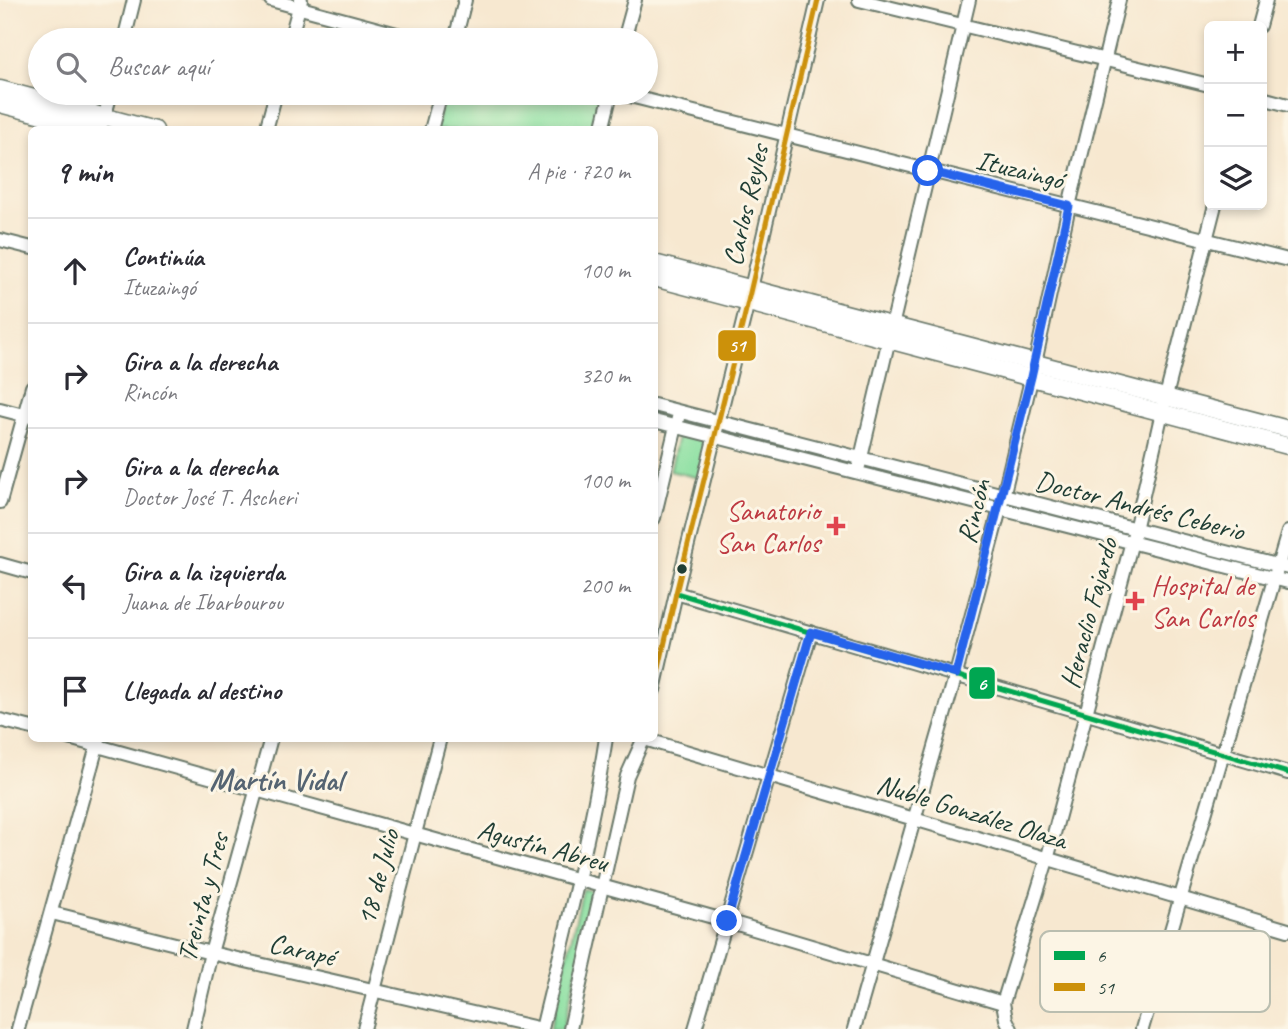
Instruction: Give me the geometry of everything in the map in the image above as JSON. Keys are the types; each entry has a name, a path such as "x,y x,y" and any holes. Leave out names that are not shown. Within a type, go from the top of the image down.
{"main road":[{"path":"0,89 28,99"},
{"path":"0,104 102,125"},
{"path":"45,105 102,125"},
{"path":"658,264 749,295"},
{"path":"658,279 749,295 1163,404 1288,429"},
{"path":"1163,404 1288,446"}],"street":[{"path":"127,28 134,0"},
{"path":"271,0 300,4 379,28"},
{"path":"458,28 465,0"},
{"path":"627,28 635,0"},
{"name":"Carlos Reyles","path":"658,672 818,0"},
{"path":"859,0 1205,84"},
{"path":"857,473 969,0"},
{"name":"Rincón","path":"855,1029 1000,509 1119,0"},
{"path":"1260,21 1266,0"},
{"path":"293,28 300,4"},
{"path":"1267,99 1288,105"},
{"name":"Ituzaingó","path":"658,103 1288,260"},
{"path":"102,125 107,105"},
{"path":"267,126 273,105"},
{"path":"433,126 438,105"},
{"path":"603,126 608,105"},
{"name":"Heraclio Fajardo","path":"1003,1003 1047,860 1086,714 1133,536 1163,404 1213,210"},
{"path":"0,240 28,247"},
{"name":"Doctor Andrés Ceberio","path":"658,406 1003,495 1133,536"},
{"path":"0,409 28,416 0,502"},
{"path":"658,501 680,411"},
{"name":"Doctor Andrés Ceberio","path":"658,422 1000,509 1133,536 1283,573"},
{"path":"1171,931 1224,754 1283,573 1288,532"},
{"path":"0,564 28,572"},
{"path":"676,593 1288,773"},
{"path":"695,1029 811,632"},
{"path":"0,720 28,727"},
{"path":"18,1029 98,742"},
{"name":"Agustín Abreu","path":"98,742 257,791 727,921 1003,1003"},
{"name":"Treinta y Tres","path":"193,1029 211,953 270,742"},
{"name":"18 de Julio","path":"363,1029 439,742"},
{"path":"542,1029 578,880 606,742"},
{"path":"570,1029 627,776 642,742"},
{"name":"Nuble González Olaza","path":"653,742 1288,930"},
{"name":"Carapé","path":"52,913 211,953 542,1029"},
{"path":"1003,1003 1011,1029"},
{"path":"1142,1029 1147,1012"}],"green space":[{"path":"442,105 604,105 598,126 436,126"},
{"path":"679,432 703,438 707,445 699,478 670,471"},
{"path":"583,889 594,894 563,1029 550,1029"}],"transit line":[{"name":"51","path":"658,672 818,0"},
{"name":"6","path":"676,593 1288,773"}],"place":[{"name":"Sanatorio San Carlos","path":"836,526"},
{"name":"Hospital de San Carlos","path":"1135,601"}],"district":[{"name":"Martín Vidal","path":"276,780"}],"route":[{"path":"727,921 811,632 956,674 1000,509 1069,206 928,171"}]}
